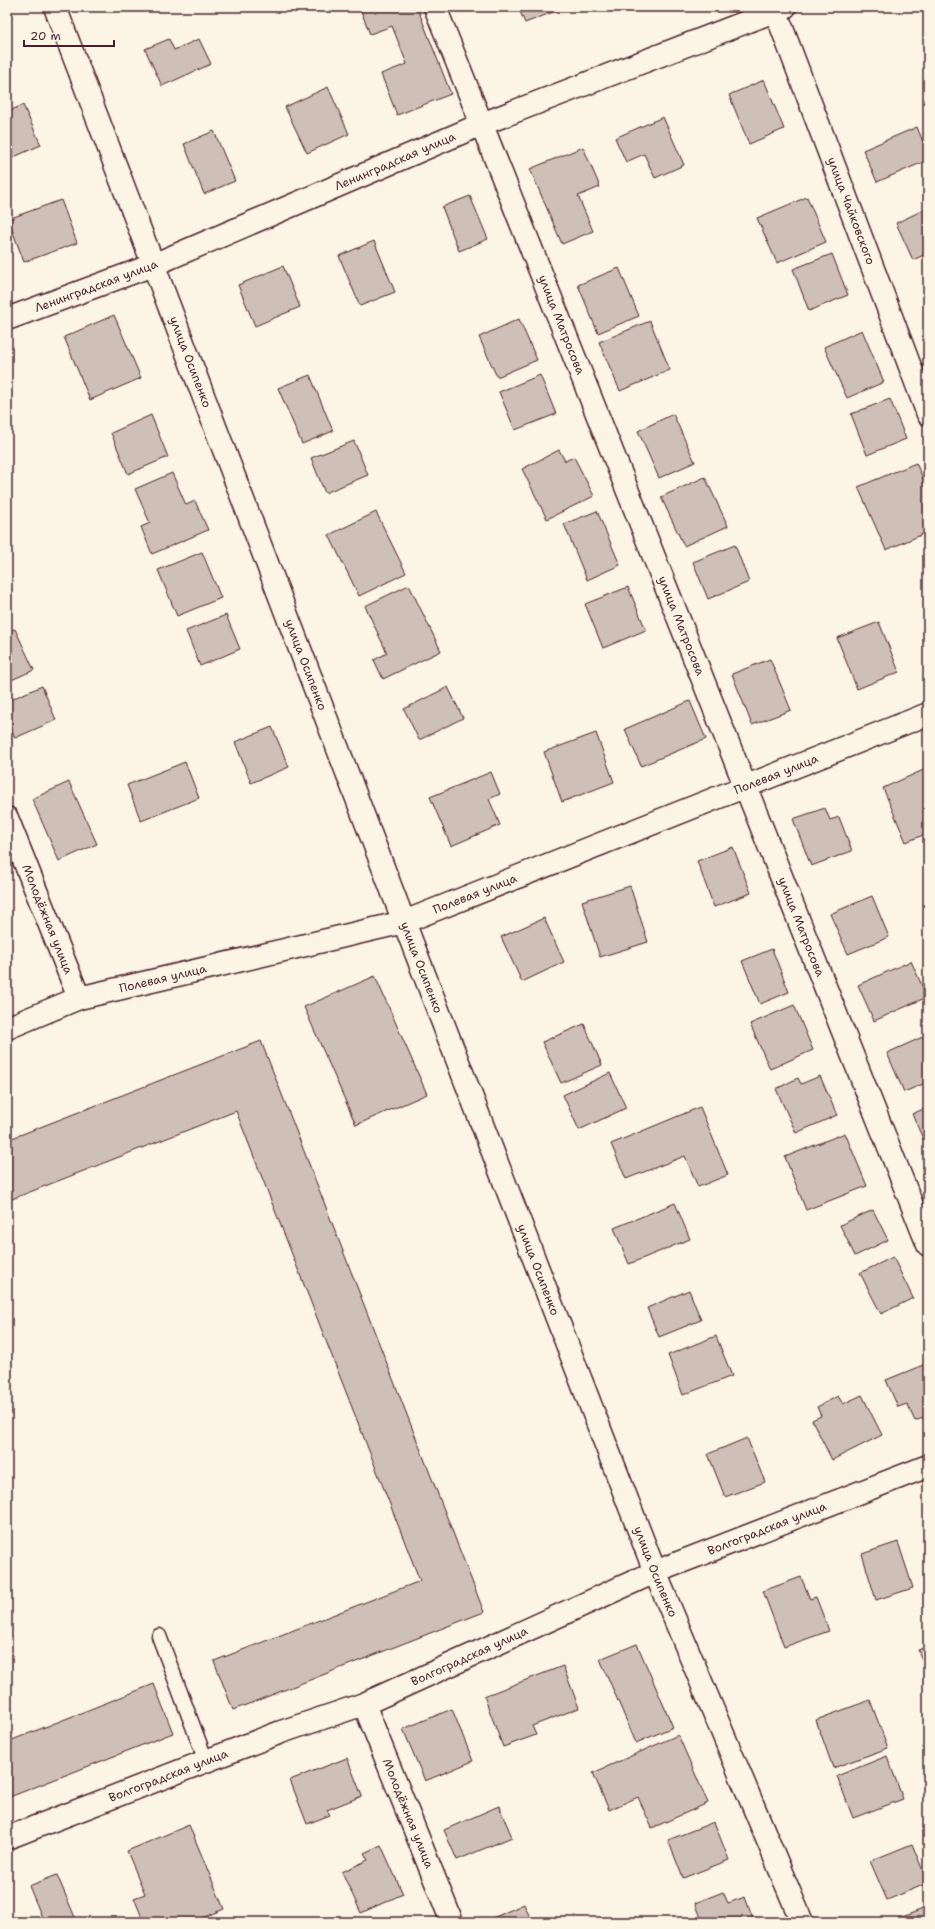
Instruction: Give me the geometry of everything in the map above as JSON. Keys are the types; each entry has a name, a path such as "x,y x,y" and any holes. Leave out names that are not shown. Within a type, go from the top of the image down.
{"street":[{"name":"улица Осипенко","path":"55,7 404,922 655,1572 802,1922"},
{"name":"улица Матросова","path":"434,7 482,124 928,1245"},
{"name":"Ленинградская улица","path":"7,319 153,265 482,124 778,8"},
{"name":"улица Чайковского","path":"778,8 928,414"},
{"name":"Полевая улица","path":"7,1028 79,998 404,922 928,714"},
{"name":"Молодёжная улица","path":"7,818 79,998"},
{"name":"Волгоградская улица","path":"7,1838 281,1732 364,1704 655,1572 928,1466"},
{"name":"Молодёжная улица","path":"364,1704 452,1922"}],"lane":[{"path":"159,1636 206,1761"}],"building":[{"path":"373,7 417,7 451,94 397,115 381,74 407,64 392,26 370,34 361,11"},
{"path":"518,7 566,7 525,23"},
{"path":"169,39 174,50 199,39 211,64 162,86 145,49"},
{"path":"764,80 784,129 749,144 729,95"},
{"path":"328,87 349,134 307,153 285,107"},
{"path":"23,105 41,145 7,160 7,112"},
{"path":"663,117 684,165 655,178 644,154 626,162 615,138"},
{"path":"917,127 928,154 928,160 877,182 863,150"},
{"path":"214,131 235,181 204,194 184,144"},
{"path":"583,147 600,187 578,196 593,231 562,244 530,169"},
{"path":"470,196 488,239 459,251 442,207"},
{"path":"807,197 826,242 777,263 757,218"},
{"path":"61,200 77,243 24,262 8,219"},
{"path":"928,208 928,253 913,260 896,223"},
{"path":"374,241 395,292 360,306 339,256"},
{"path":"832,254 848,295 809,311 793,269"},
{"path":"283,266 300,307 255,326 238,285"},
{"path":"619,268 639,316 598,333 578,285"},
{"path":"114,315 141,378 90,400 64,337"},
{"path":"519,319 537,360 497,377 479,337"},
{"path":"650,321 670,370 620,391 599,342"},
{"path":"862,330 884,382 847,398 824,347"},
{"path":"310,375 333,431 302,444 278,388"},
{"path":"540,375 556,414 515,430 499,392"},
{"path":"890,399 906,439 867,455 851,414"},
{"path":"673,414 695,462 659,478 638,431"},
{"path":"151,415 168,457 128,474 111,433"},
{"path":"354,441 368,475 325,493 311,458"},
{"path":"559,450 565,461 574,457 594,496 547,519 522,469"},
{"path":"916,463 928,490 928,532 886,550 858,487"},
{"path":"172,473 186,505 195,501 208,530 152,554 141,527 150,523 135,489"},
{"path":"705,477 728,526 684,546 661,497"},
{"path":"597,511 620,565 587,580 564,524"},
{"path":"376,512 406,573 359,596 329,535"},
{"path":"735,545 749,582 708,599 693,562"},
{"path":"202,552 221,598 177,616 158,570"},
{"path":"409,585 441,651 383,679 374,660 387,653 365,606"},
{"path":"628,587 646,630 603,648 585,604"},
{"path":"226,615 240,649 200,666 186,631"},
{"path":"879,622 899,672 857,689 837,638"},
{"path":"15,629 34,670 7,682 7,632"},
{"path":"770,659 791,710 752,725 732,674"},
{"path":"42,686 56,720 15,738 7,719 7,701"},
{"path":"448,687 463,718 419,740 404,709"},
{"path":"690,701 706,739 641,766 625,729"},
{"path":"272,727 289,767 251,783 235,742"},
{"path":"596,733 614,782 562,802 544,752"},
{"path":"185,762 199,798 141,821 127,785"},
{"path":"928,768 928,833 906,842 883,788"},
{"path":"491,772 500,794 489,799 500,825 451,846 430,797"},
{"path":"69,782 97,844 59,861 32,799"},
{"path":"825,808 830,820 839,817 852,851 811,866 793,819"},
{"path":"733,847 751,893 714,907 697,861"},
{"path":"630,886 648,942 600,957 582,901"},
{"path":"872,896 889,937 848,954 830,914"},
{"path":"544,918 564,962 522,982 501,937"},
{"path":"772,949 789,992 760,1004 742,961"},
{"path":"911,961 927,997 874,1021 858,985"},
{"path":"375,976 427,1094 356,1125 304,1007"},
{"path":"794,1005 813,1050 770,1069 750,1024"},
{"path":"584,1024 602,1065 561,1083 542,1042"},
{"path":"927,1035 928,1082 904,1092 887,1053"},
{"path":"261,1041 484,1612 233,1710 214,1661 420,1581 236,1111 7,1201 7,1140"},
{"path":"610,1073 626,1108 579,1130 563,1095"},
{"path":"820,1076 837,1115 796,1133 776,1089 798,1078 801,1084"},
{"path":"700,1107 728,1175 698,1187 685,1156 626,1179 611,1144"},
{"path":"928,1107 928,1147 927,1148 912,1114"},
{"path":"845,1133 867,1186 806,1210 785,1157"},
{"path":"675,1203 690,1239 629,1264 614,1228"},
{"path":"873,1210 888,1240 855,1256 840,1225"},
{"path":"893,1257 913,1298 881,1314 860,1273"},
{"path":"689,1290 701,1320 659,1337 647,1308"},
{"path":"716,1336 732,1376 683,1395 668,1355"},
{"path":"928,1363 928,1416 915,1421 907,1404 898,1407 886,1380"},
{"path":"862,1395 882,1435 832,1460 812,1420 821,1416 817,1407 838,1396 843,1404"},
{"path":"747,1438 765,1482 725,1497 708,1454"},
{"path":"898,1542 913,1588 876,1600 862,1554"},
{"path":"801,1577 810,1599 816,1597 829,1631 784,1647 763,1591"},
{"path":"637,1644 673,1727 636,1743 600,1659"},
{"path":"928,1646 928,1675 918,1650"},
{"path":"563,1666 579,1708 532,1726 536,1735 503,1747 484,1696"},
{"path":"154,1684 173,1733 7,1798 7,1742"},
{"path":"870,1700 888,1748 833,1768 816,1720"},
{"path":"452,1709 473,1761 425,1781 403,1729"},
{"path":"678,1735 708,1803 652,1828 638,1797 609,1810 593,1773"},
{"path":"887,1756 903,1799 853,1818 837,1776"},
{"path":"347,1758 362,1796 327,1810 330,1815 307,1824 290,1780"},
{"path":"499,1806 512,1837 457,1860 444,1830"},
{"path":"714,1822 729,1860 683,1878 668,1840"},
{"path":"189,1825 224,1909 192,1922 144,1922 134,1898 145,1894 127,1851"},
{"path":"912,1844 928,1883 887,1900 870,1861"},
{"path":"381,1845 403,1894 361,1913 342,1872 368,1860 364,1853"},
{"path":"57,1875 77,1922 44,1922 29,1886"},
{"path":"723,1892 728,1903 745,1897 754,1922 703,1922 695,1903"},
{"path":"524,1904 532,1922 484,1922"},
{"path":"928,1907 928,1922 899,1922 897,1919"}]}
